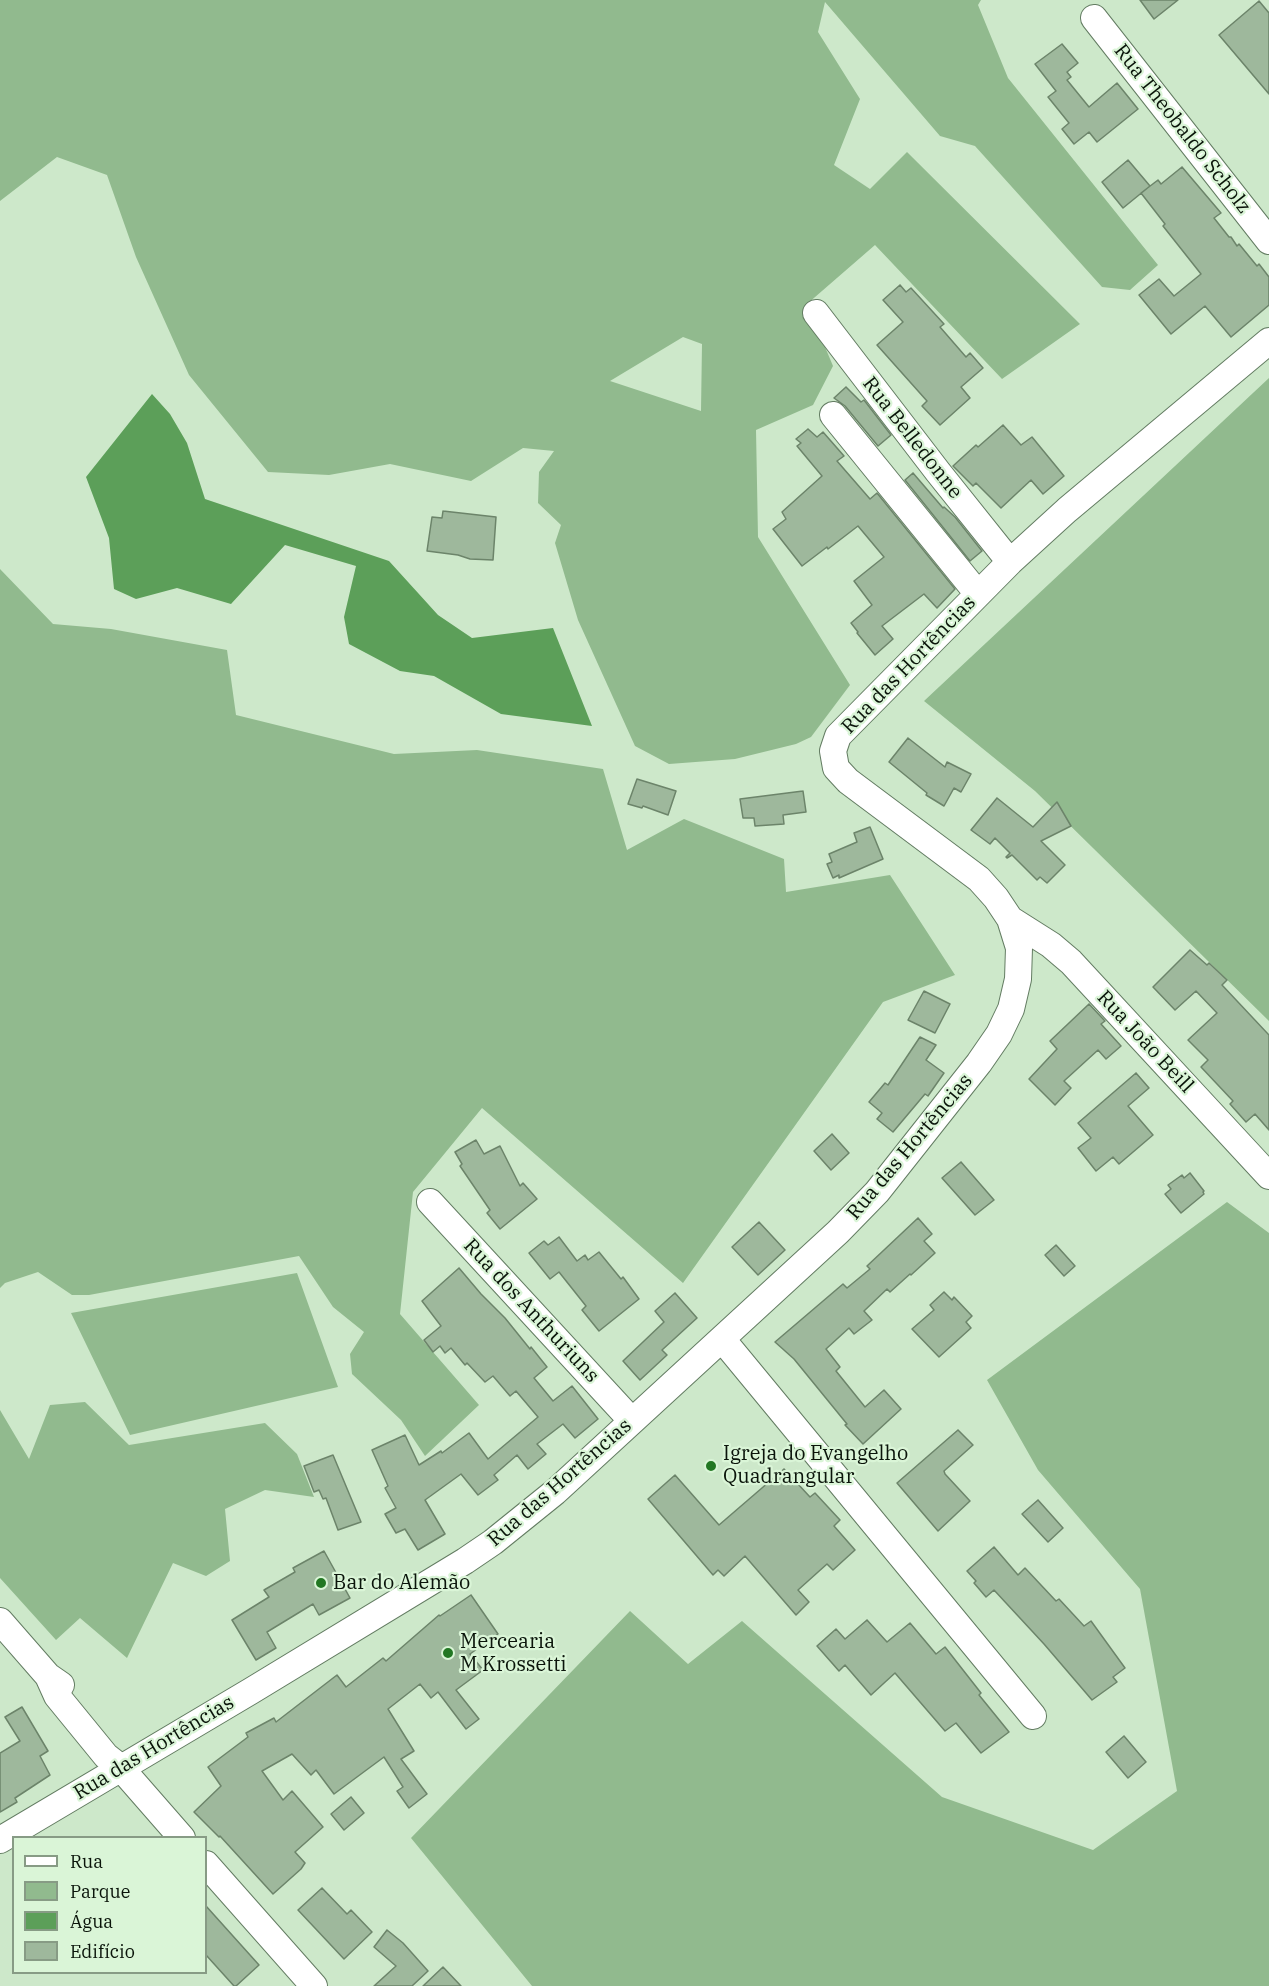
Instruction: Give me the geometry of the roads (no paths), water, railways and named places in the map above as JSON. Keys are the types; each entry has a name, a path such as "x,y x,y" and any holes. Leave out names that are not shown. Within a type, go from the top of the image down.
{"street":[{"name":"Rua Theobaldo Scholz","path":"1094,18 1269,241"},
{"name":"Rua Belledonne","path":"816,313 1010,562"},
{"name":"Rua das Hortências","path":"0,1840 465,1561 520,1521 722,1339 865,1205 979,1064 999,1034 1011,1009 1018,979 1019,948 1010,919 996,898 978,879 848,781 836,768 832,751 838,736 1010,562 1067,510 1269,341"},
{"path":"833,416 978,594"},
{"name":"Rua João Beill","path":"1010,919 1051,945 1071,962 1269,1176"},
{"name":"Rua dos Anthuriuns","path":"430,1202 632,1421"},
{"path":"722,1339 1033,1716"},
{"path":"0,1621 48,1676 64,1687 113,1747 120,1767 180,1836"},
{"path":"207,1865 314,1986"}],"water":[{"path":"152,394 170,414 187,443 205,499 389,561 438,615 472,638 553,628 592,726 501,714 434,676 400,671 349,644 344,617 356,566 285,545 231,604 177,588 136,599 114,589 109,538 86,477"}],"place":[{"name":"Igreja do Evangelho Quadrangular","path":"711,1466"},
{"name":"Bar do Alemão","path":"321,1583"},
{"name":"Mercearia M Krossetti","path":"448,1653"}]}
